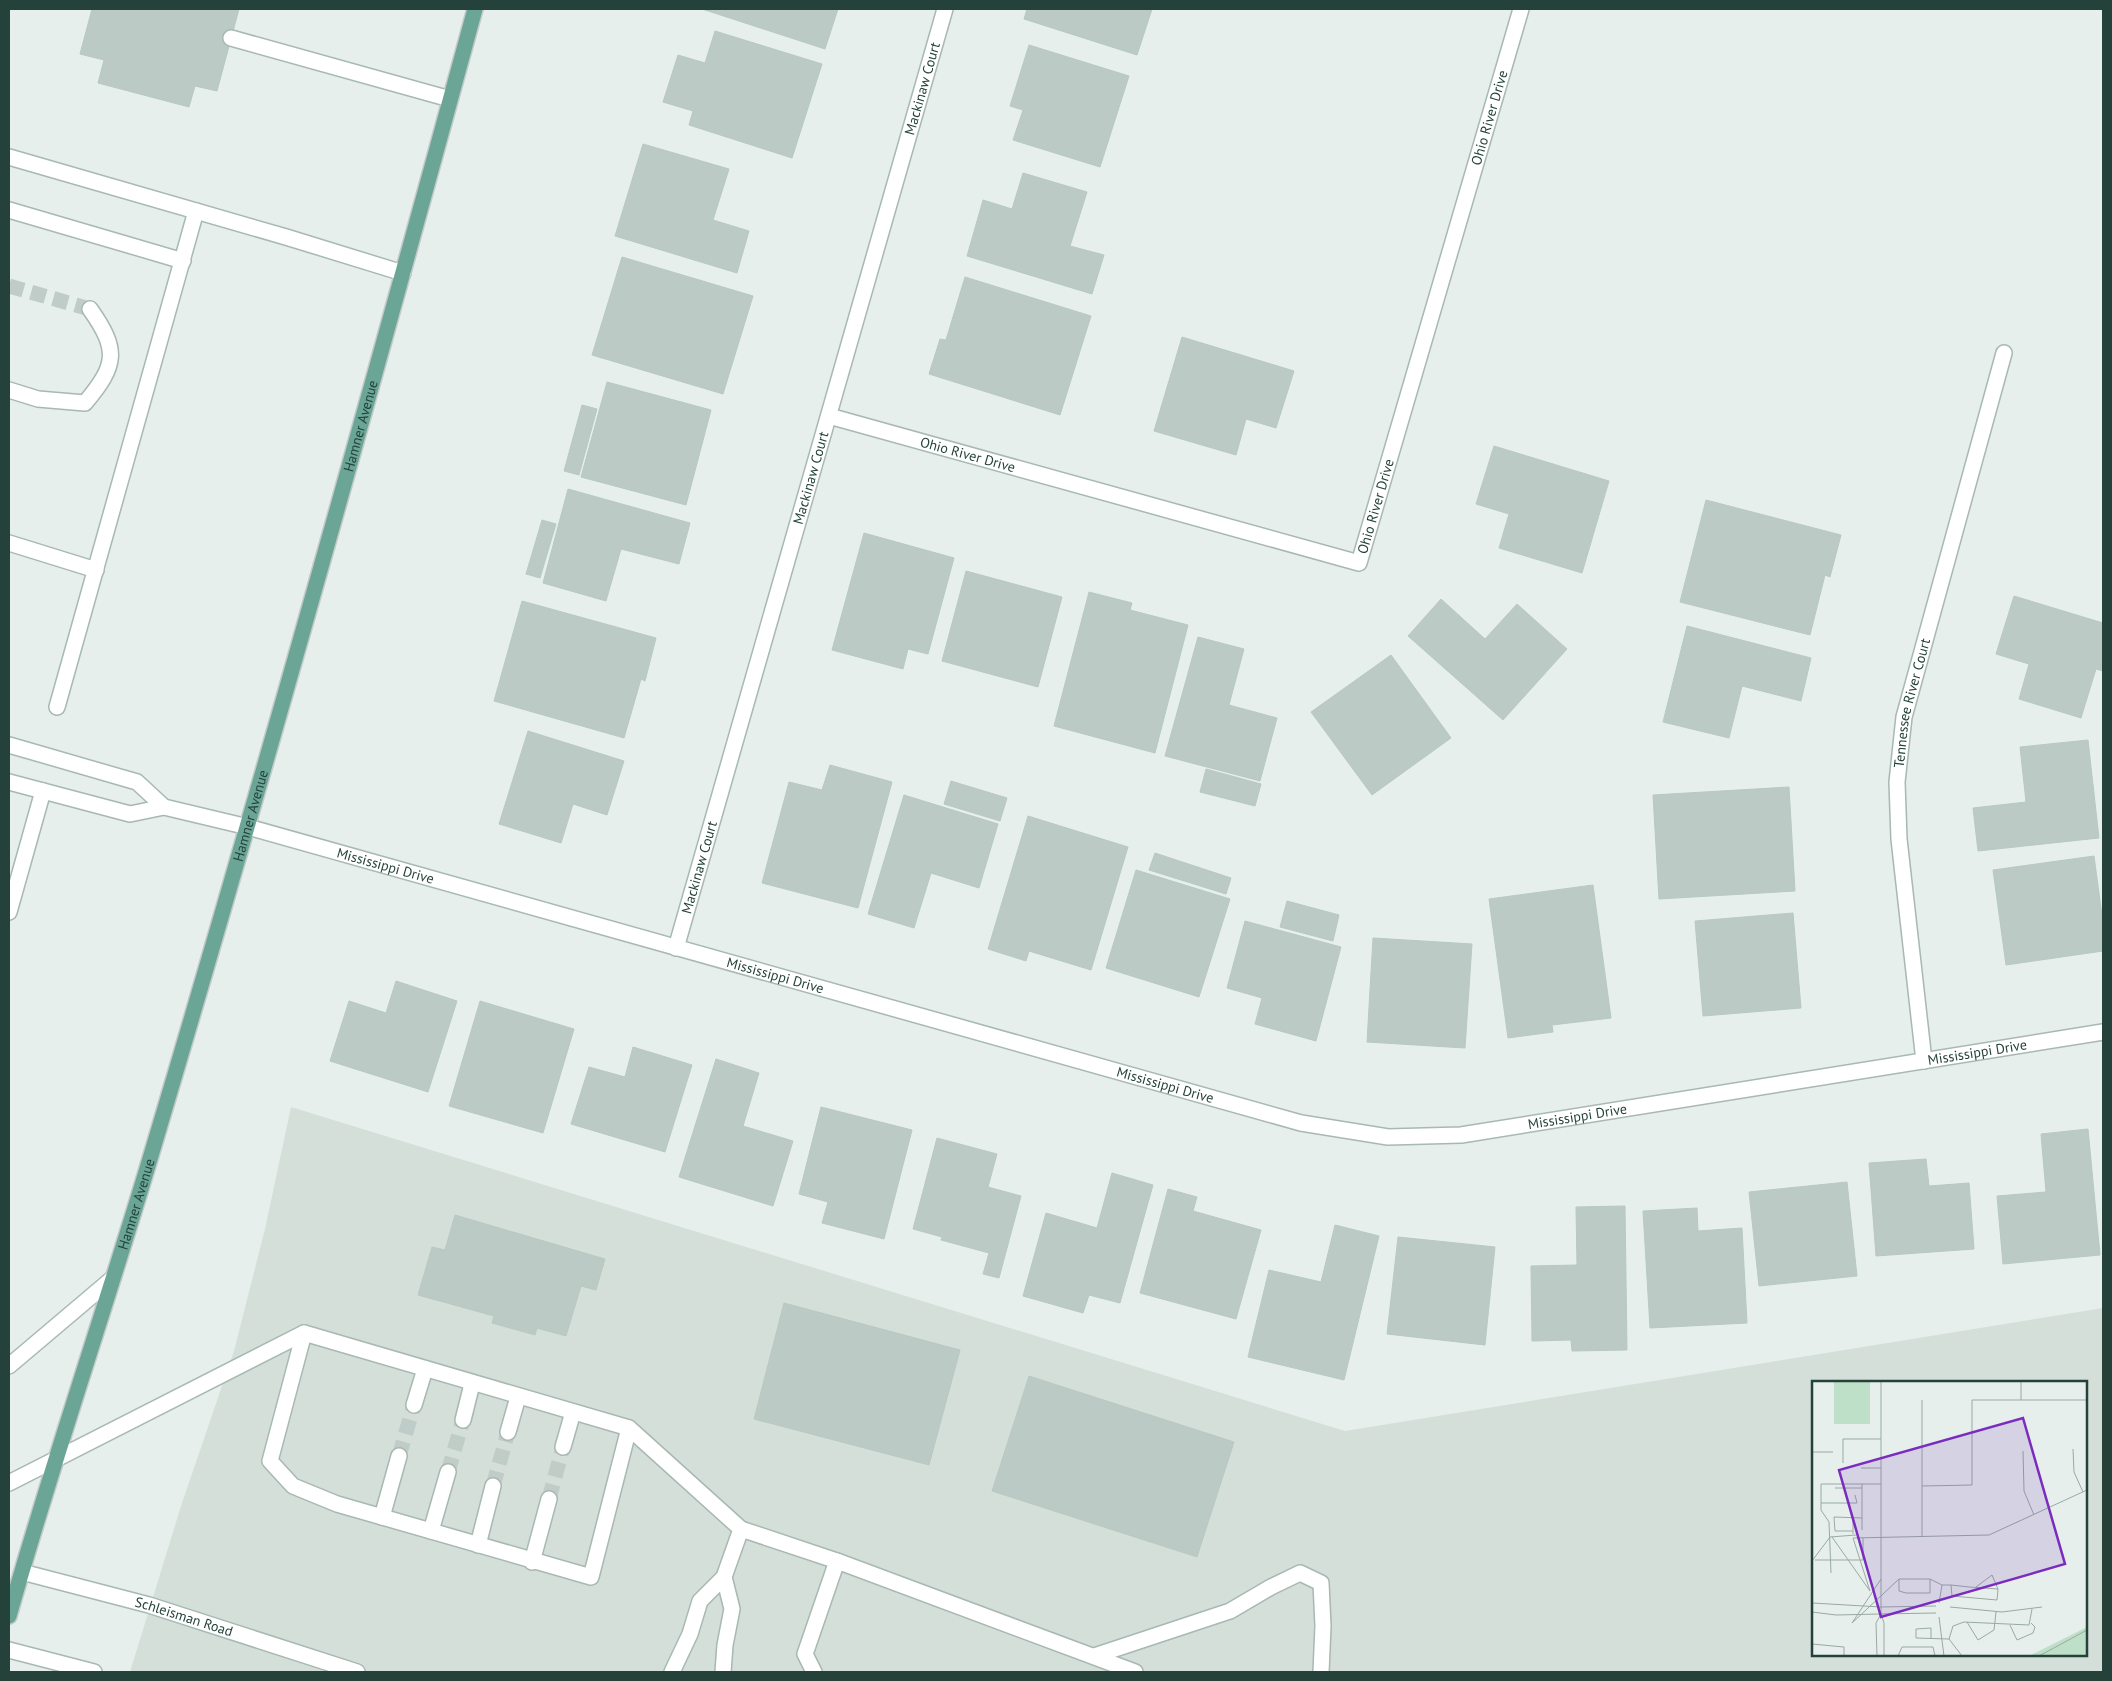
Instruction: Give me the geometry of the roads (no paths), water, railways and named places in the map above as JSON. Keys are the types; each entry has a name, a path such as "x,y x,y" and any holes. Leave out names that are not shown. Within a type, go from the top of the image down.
{"main road":[{"name":"Hamner Avenue","path":"9,1616 15,1570 113,1278 248,827 327,552 475,9"}],"street":[{"name":"Mackinaw Court","path":"676,948 946,9"},
{"name":"Ohio River Drive","path":"829,416 1359,563 1521,9"},
{"path":"231,38 450,100"},
{"path":"9,157 403,273"},
{"path":"9,210 183,261"},
{"path":"57,707 196,211"},
{"path":"9,390 38,399 85,402 105,379 111,361 106,332 90,309"},
{"name":"Tennessee River Court","path":"1924,1061 1899,839 1896,782 1904,717 2004,353"},
{"path":"9,543 96,570"},
{"path":"9,745 137,782 164,807"},
{"path":"9,782 130,814 164,807"},
{"path":"9,912 43,791"},
{"name":"Mississippi Drive","path":"164,807 248,827 1302,1122 1388,1137 1461,1135 2103,1032"},
{"path":"9,1366 113,1278"},
{"path":"304,1333 270,1461 293,1486 337,1504 532,1562 591,1577 629,1428"},
{"path":"9,1483 304,1333 472,1384 629,1428 741,1529 837,1561 1135,1672"},
{"path":"414,1405 425,1369"},
{"path":"463,1420 472,1384"},
{"path":"508,1432 518,1397"},
{"path":"563,1447 573,1412"},
{"path":"382,1517 399,1456"},
{"path":"431,1532 448,1472"},
{"path":"478,1545 493,1486"},
{"path":"532,1562 549,1499"},
{"path":"672,1672 690,1634 700,1601 724,1577 741,1529"},
{"path":"814,1672 805,1654 837,1561"},
{"name":"Schleisman Road","path":"15,1570 149,1605 357,1672"},
{"path":"1094,1656 1230,1611 1271,1586 1300,1573 1320,1583 1323,1626 1321,1672"},
{"path":"723,1672 725,1645 732,1609 724,1577"},
{"path":"9,1650 94,1672"}],"tunnel":[{"path":"9,286 90,309"},
{"path":"399,1456 414,1405"},
{"path":"448,1472 463,1420"},
{"path":"493,1486 508,1432"},
{"path":"549,1499 563,1447"}]}
